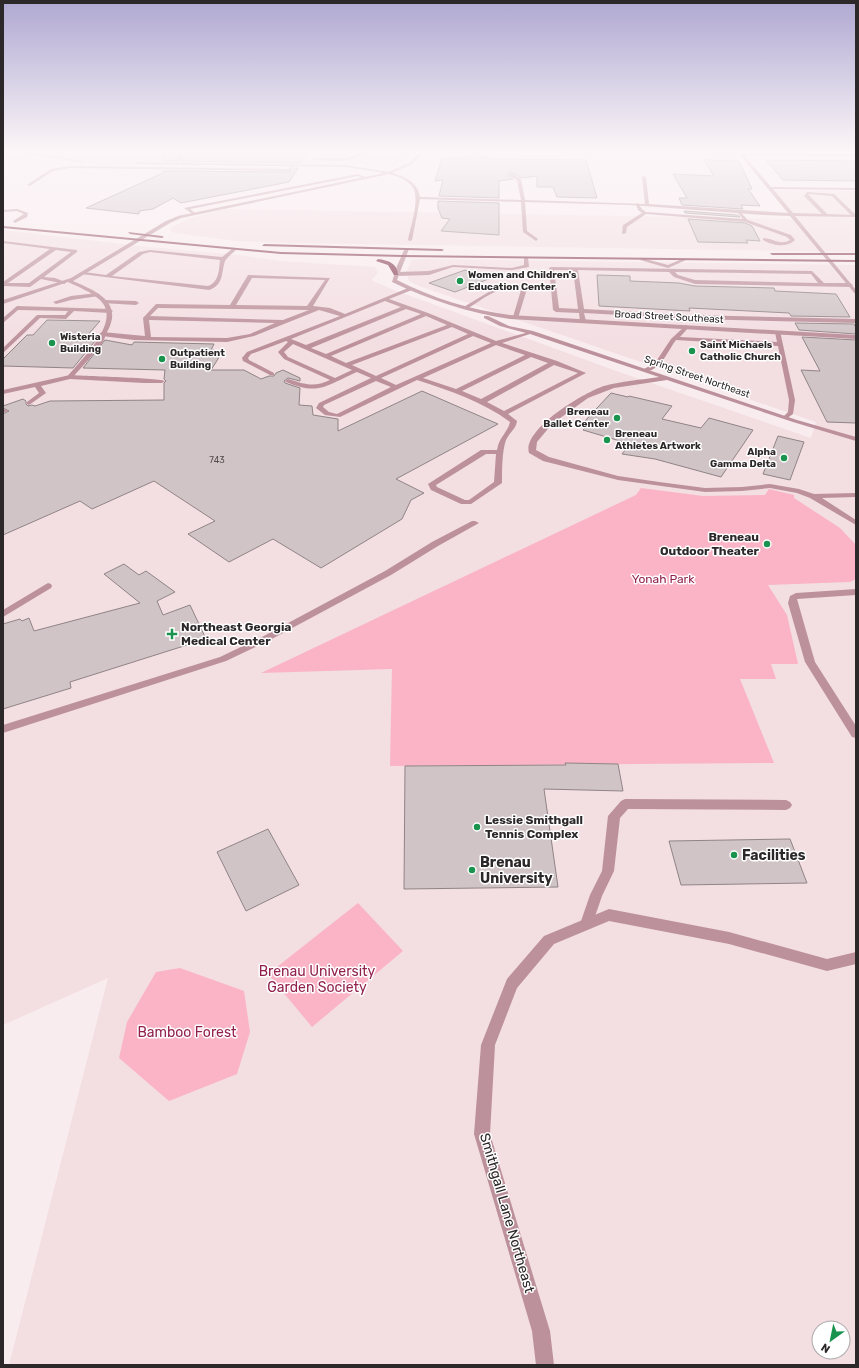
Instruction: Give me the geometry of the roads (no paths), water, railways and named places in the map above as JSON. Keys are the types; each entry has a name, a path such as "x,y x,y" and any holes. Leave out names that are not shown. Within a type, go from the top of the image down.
{"main road":[{"path":"3,221 35,224"},
{"path":"3,227 234,250 383,260 394,266 396,274"},
{"path":"124,232 256,245 450,250"},
{"path":"472,251 698,253"},
{"path":"280,253 526,258 856,261"},
{"path":"768,254 856,254"}],"street":[{"path":"15,222 24,217"},
{"path":"3,302 66,282 84,274 146,234 168,222 182,217"},
{"path":"410,240 414,217"},
{"path":"524,217 525,232 536,240"},
{"path":"624,233 625,226 639,217"},
{"path":"700,217 746,221 789,236 793,240 786,244 776,244 768,242 765,239"},
{"path":"743,217 746,221"},
{"path":"794,217 854,289"},
{"path":"758,232 763,227"},
{"path":"3,242 75,252 41,278 27,286 3,284"},
{"path":"3,284 54,249"},
{"path":"407,249 396,274 429,273 453,266 512,269 526,266 526,258"},
{"path":"84,274 209,288 214,286 219,281 223,259 234,250"},
{"path":"108,276 141,253 150,251 223,259"},
{"path":"642,259 670,269 676,276 695,282 822,284 854,289"},
{"path":"670,269 684,260"},
{"path":"822,284 812,273 670,269 551,268 556,310 693,317 856,321"},
{"path":"575,268 583,321"},
{"name":"Spring Street Northeast","path":"396,274 394,281 410,289 481,312 491,321 518,330 531,332 856,439"},
{"path":"232,307 250,276 328,279 309,308"},
{"path":"41,278 66,282 97,295 110,311 110,322 102,334 101,340 70,376"},
{"path":"465,308 496,290 506,286 517,286 524,289 516,317"},
{"path":"272,374 246,361 245,358 250,352 346,316 410,289"},
{"path":"56,302 71,298 97,295"},
{"path":"386,300 404,308 426,314 496,343 532,354 583,373 504,413"},
{"path":"104,302 136,303"},
{"path":"148,338 146,318 156,306 318,308 330,310 346,316"},
{"path":"3,321 17,308 110,311"},
{"path":"102,334 148,338 227,340 252,335 318,308"},
{"path":"307,347 404,308"},
{"path":"3,351 39,316 66,317 72,310"},
{"name":"Broad Street Southeast","path":"481,312 516,317 856,336"},
{"path":"327,356 426,314"},
{"path":"146,318 286,322"},
{"path":"472,334 321,404 319,408 327,414 338,416 396,387 496,343 531,332 535,318"},
{"path":"347,365 451,325"},
{"path":"646,370 656,364 675,338 686,327"},
{"path":"778,332 792,400 790,413 786,417"},
{"path":"675,338 781,344"},
{"path":"286,339 396,387"},
{"path":"293,342 282,352 286,358 336,380"},
{"path":"455,392 532,354"},
{"path":"481,402 555,362"},
{"path":"288,381 306,388 323,386 357,370"},
{"path":"3,392 70,376 162,381"},
{"path":"418,378 481,402 504,413 514,421 513,427 502,441 501,452 498,483 471,502 464,502 434,488 432,484 484,452 501,452"},
{"path":"669,378 604,388 564,410 540,430 532,448 535,454 546,459 618,478 659,484 705,490 742,490 770,486 798,490 813,496 856,522"},
{"path":"29,403 43,393 36,384"},
{"path":"813,496 856,495"},
{"path":"3,729 223,659 265,639 388,573 435,544 475,524"},
{"path":"3,614 48,586"},
{"path":"856,592 802,595 794,598 793,602 810,662 836,706 856,734"},
{"path":"586,924 596,895 608,871 614,816 624,804 786,805"},
{"name":"Smithgall Lane Northeast","path":"545,1365 541,1331 482,1134 488,1045 512,984 549,940 609,914 729,938 828,965 856,958"}],"place":[{"name":"Women and Children's Education Center","path":"460,281"},
{"name":"Wisteria Building","path":"52,343"},
{"name":"Saint Michaels Catholic Church","path":"692,351"},
{"name":"Outpatient Building","path":"162,359"},
{"name":"Breneau Ballet Center","path":"617,418"},
{"name":"Breneau Athletes Artwork","path":"607,440"},
{"name":"Alpha Gamma Delta","path":"784,458"},
{"name":"Breneau Outdoor Theater","path":"767,544"},
{"name":"Northeast Georgia Medical Center","path":"172,634"},
{"name":"Lessie Smithgall Tennis Complex","path":"477,827"},
{"name":"Facilities","path":"734,855"},
{"name":"Brenau University","path":"472,870"}],"park label":[{"name":"Yonah Park","path":"663,579"},
{"name":"Brenau University Garden Society","path":"317,980"},
{"name":"Bamboo Forest","path":"187,1032"}]}
